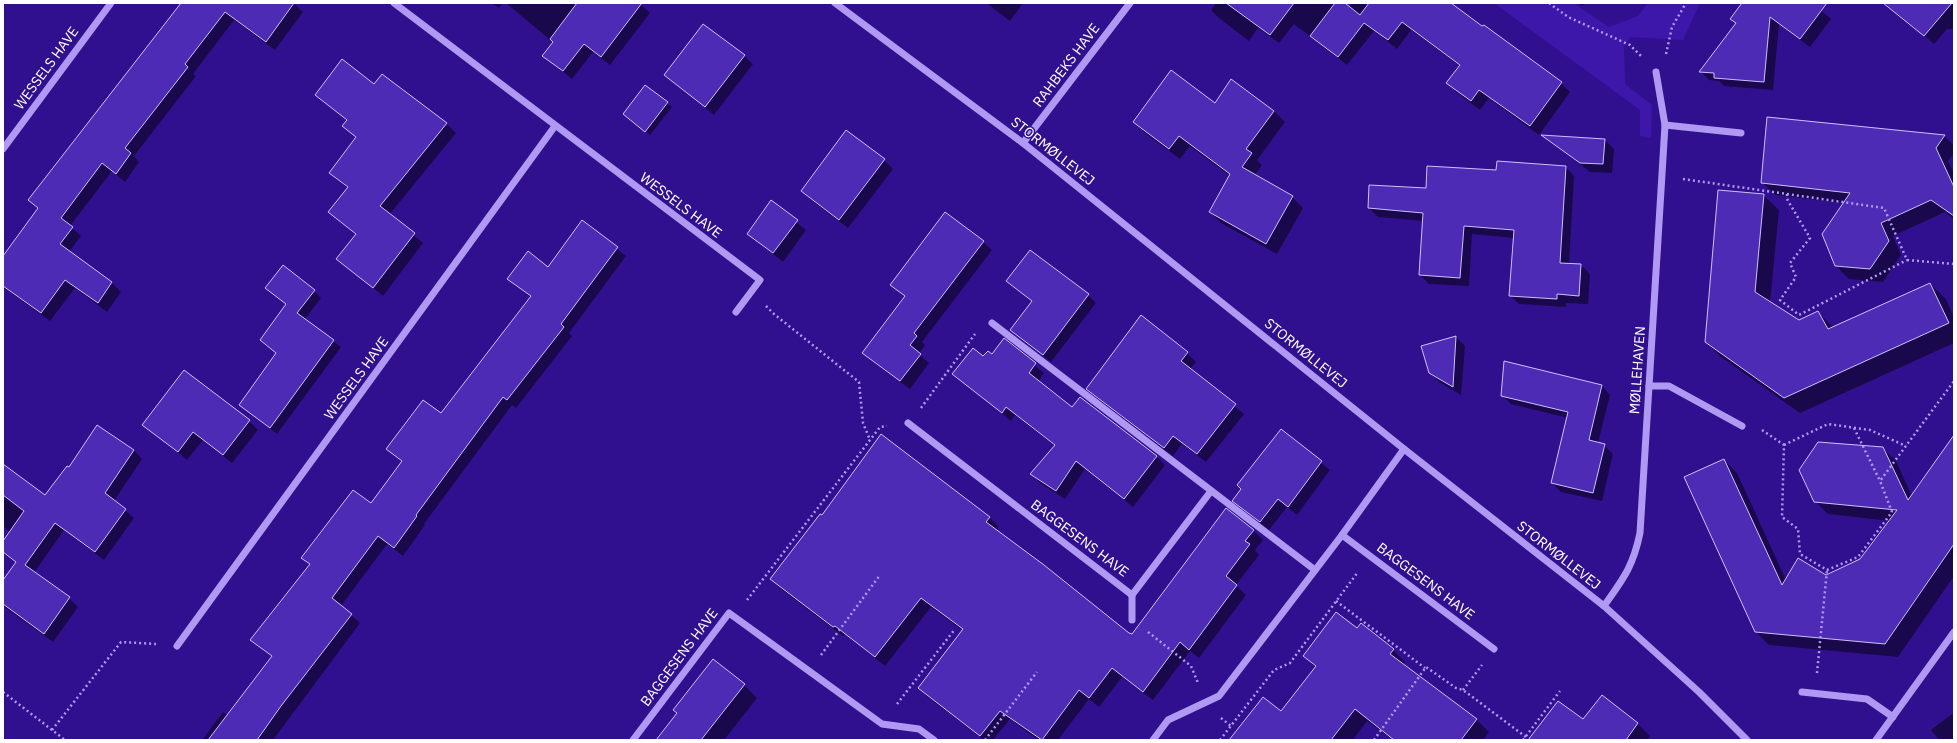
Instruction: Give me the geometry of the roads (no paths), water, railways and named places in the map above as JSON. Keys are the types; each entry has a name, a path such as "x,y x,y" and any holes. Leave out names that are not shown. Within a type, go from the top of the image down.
{"street":[{"name":"WESSELS HAVE","path":"3,149 111,3"},
{"name":"WESSELS HAVE","path":"394,3 760,280 736,312"},
{"name":"STORMØLLEVEJ","path":"835,3 1022,143 1404,449 1604,606 1699,692 1747,740"},
{"name":"RAHBEKS HAVE","path":"1022,143 1130,3"},
{"name":"MØLLEHAVEN","path":"1604,606 1626,576 1637,544 1649,386 1665,126 1656,72"},
{"name":"WESSELS HAVE","path":"177,646 555,126"},
{"path":"1665,126 1741,133"},
{"path":"992,323 1315,570"},
{"path":"1649,386 1670,386 1742,426"},
{"name":"BAGGESENS HAVE","path":"908,423 1132,595 1211,491"},
{"path":"1153,740 1168,720 1218,696 1342,535 1404,449"},
{"name":"BAGGESENS HAVE","path":"1342,535 1494,648"},
{"path":"1132,595 1132,620"},
{"name":"BAGGESENS HAVE","path":"633,740 729,613 882,724 918,729 934,740"},
{"path":"1876,740 1954,632"},
{"path":"1802,692 1867,699 1892,717"}]}
